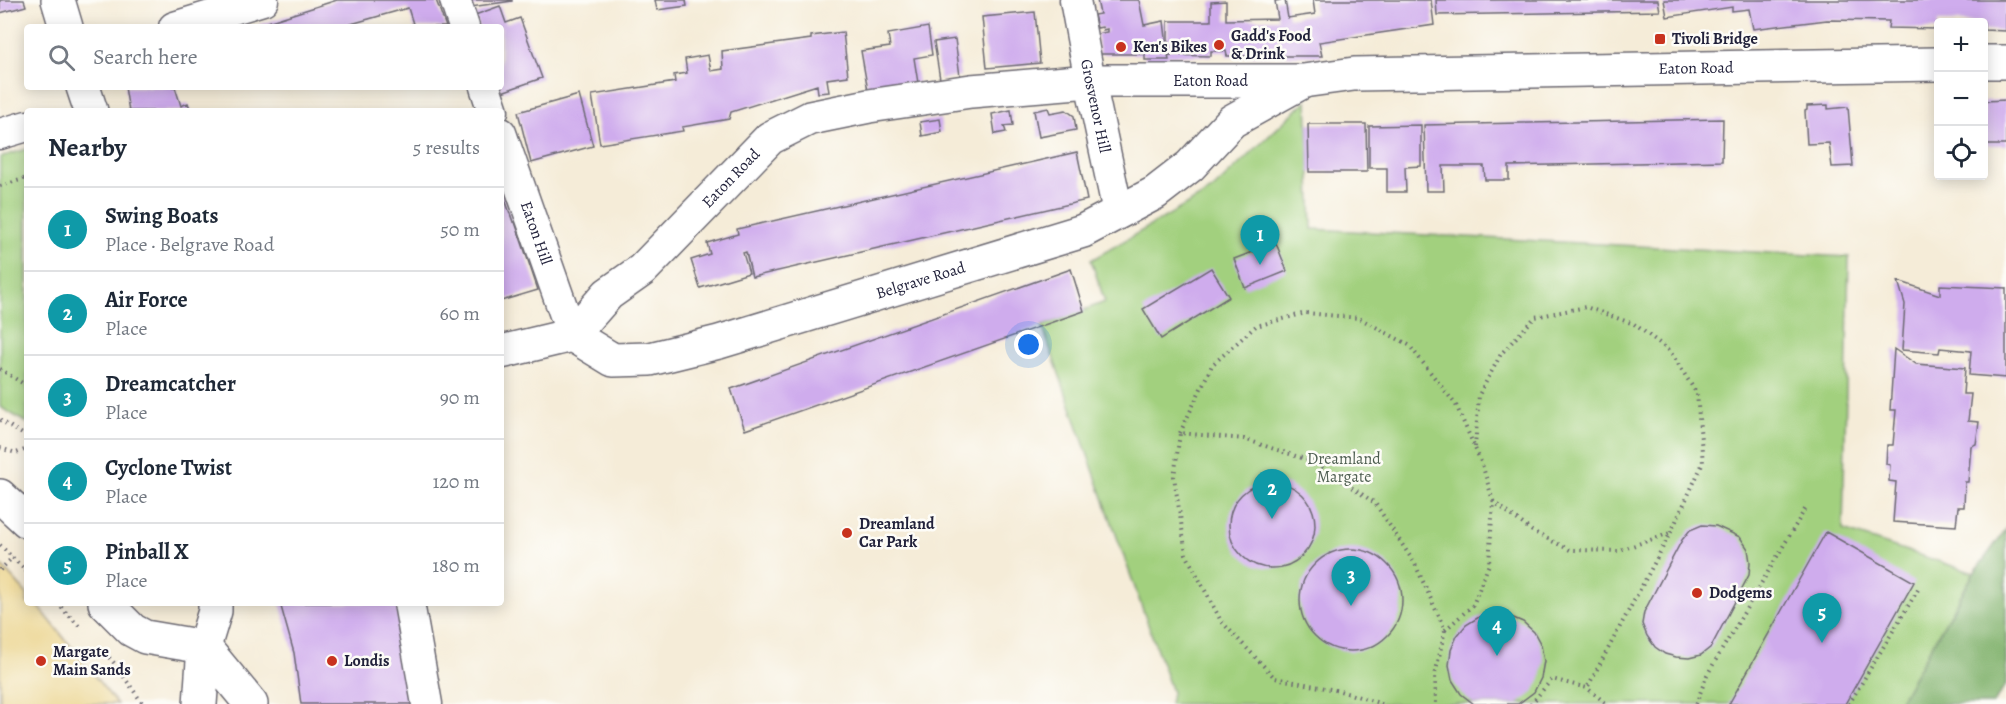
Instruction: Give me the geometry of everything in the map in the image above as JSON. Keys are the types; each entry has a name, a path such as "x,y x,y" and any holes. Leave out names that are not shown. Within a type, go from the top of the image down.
{"main road":[{"path":"58,0 65,24"},
{"path":"1988,62 2006,62"},
{"name":"Eaton Road","path":"572,335 608,294 642,270 770,138 810,118 868,106 972,91 1090,81 1303,81 1354,74 1934,64"},
{"name":"Belgrave Road","path":"572,335 613,360 650,359 719,342 1083,231 1155,193 1190,166 1232,121 1303,81"},
{"path":"504,351 572,335"},
{"path":"0,496 24,518"},
{"path":"108,606 132,630 145,637 204,647 251,704"},
{"path":"200,704 204,647 215,606"}],"street":[{"path":"184,24 263,0"},
{"path":"454,0 463,24"},
{"name":"Grosvenor Hill","path":"1075,0 1118,212"},
{"path":"486,90 492,108"},
{"path":"0,134 24,127"},
{"name":"Eaton Hill","path":"504,142 572,335"},
{"path":"410,606 427,704"}],"path":[{"path":"0,186 24,179"},
{"path":"1475,447 1479,395 1501,354 1534,317 1586,308 1634,324 1670,351 1697,394 1703,463 1671,532 1587,688"},
{"path":"1382,704 1340,691 1275,678 1221,621 1186,554 1174,477 1180,433 1212,365 1256,326 1306,313 1359,318 1409,345 1456,405 1482,464 1493,501 1489,564 1473,605 1445,630 1435,675 1436,704"},
{"path":"0,369 24,384"},
{"path":"0,420 24,434"},
{"path":"1180,433 1244,439 1314,462 1375,503 1415,564 1445,630"},
{"path":"0,448 16,453 24,450"},
{"path":"1493,501 1532,531 1570,550 1618,551 1671,532"},
{"path":"1696,704 1707,675 1807,506"},
{"path":"0,545 24,569"},
{"path":"0,570 13,557"},
{"path":"1849,704 1919,588"},
{"path":"60,606 86,633"},
{"path":"101,649 115,664 143,704"},
{"path":"1531,704 1552,679 1587,688 1607,704"}],"green space":[{"name":"Dreamland Margate","path":"1307,100 1312,229 1849,257 1843,530 1974,573 1898,704 1170,704 1172,692 1042,326 1105,302 1091,260 1212,190"},
{"path":"24,150 24,421 0,407 0,157"},
{"path":"2006,529 2006,685 1993,704 1898,704 1974,573"}],"sand":[{"name":"Margate Main Sands","path":"0,564 24,591 24,606 38,606 117,704 0,704"}],"building":[{"path":"0,0 24,0 26,6 0,13"},
{"path":"337,0 436,0 445,24 413,24 408,8 351,24 261,24"},
{"path":"469,0 512,0 512,1 471,7"},
{"path":"655,0 686,0 687,6 657,10"},
{"path":"1097,0 1139,0 1144,25 1164,21 1169,60 1145,60 1145,54 1100,54 1097,34 1107,32 1107,29 1097,28 1094,15 1100,14"},
{"path":"1282,0 1285,0 1288,18 1315,14 1313,0 1431,0 1434,25 1319,42 1322,56 1227,56 1226,51 1211,51 1211,56 1168,55 1168,21 1211,21 1211,2 1226,1 1226,20 1278,19 1275,1"},
{"path":"1436,0 1658,0 1660,11 1437,15"},
{"path":"1664,0 2006,0 2006,31 1988,30 1988,18 1934,18 1934,29 1888,28 1889,21 1827,20 1753,29 1749,9 1732,11 1732,7 1667,17"},
{"path":"500,6 506,23 520,18 542,78 502,92 501,90 504,90 504,24 478,24 475,15"},
{"path":"1035,12 1040,63 987,68 982,17"},
{"path":"928,27 932,55 914,58 918,83 868,91 861,51 890,47 888,34"},
{"path":"843,32 848,76 827,79 829,92 818,93 817,85 731,112 729,119 682,127 683,131 600,144 592,95 675,82 674,75 687,73 685,59 708,55 711,71 723,69 722,51 811,39 811,36"},
{"path":"955,39 960,76 940,79 934,42"},
{"path":"126,90 176,90 181,106 188,103 190,108 128,108"},
{"path":"579,95 593,146 531,163 518,112"},
{"path":"2006,100 2006,145 1988,145 1988,101"},
{"path":"1828,105 1828,109 1848,107 1853,166 1832,167 1829,143 1807,144 1805,111 1807,106"},
{"path":"1048,108 1050,113 1066,110 1074,116 1076,130 1039,137 1034,111"},
{"path":"1011,110 1013,125 1004,126 1006,132 995,134 992,114"},
{"path":"940,119 942,132 922,136 920,122"},
{"path":"1723,119 1722,161 1509,166 1509,180 1485,180 1484,166 1443,166 1444,191 1426,191 1424,125"},
{"path":"1308,124 1366,124 1367,172 1309,172"},
{"path":"1421,125 1421,166 1405,167 1406,192 1387,192 1387,168 1369,168 1369,126"},
{"path":"1077,152 1087,200 752,277 746,252 743,253 749,273 700,288 691,260 710,254 707,243 738,234 737,229"},
{"path":"504,196 513,222 515,222 538,290 504,300"},
{"path":"1276,243 1287,271 1245,288 1234,259"},
{"path":"1211,268 1229,297 1161,339 1143,309"},
{"path":"1071,269 1084,311 745,430 731,389"},
{"path":"1898,281 1940,295 1940,285 2006,288 2006,378 1969,375 1971,351 1940,348 1939,353 1902,350 1905,304"},
{"path":"1894,349 1916,364 1965,368 1963,394 1971,394 1968,421 1979,422 1976,444 1971,446 1968,482 1965,482 1964,507 1958,507 1956,526 1893,522 1896,482 1889,481 1890,465 1886,464 1887,445 1893,445 1896,410 1890,410"},
{"path":"1272,482 1296,489 1308,501 1315,525 1308,549 1296,561 1272,568 1248,561 1236,549 1229,525 1236,501 1248,489"},
{"name":"Dodgems","path":"1702,525 1716,526 1740,537 1748,549 1749,575 1711,647 1701,655 1689,658 1676,657 1665,654 1655,647 1647,636 1642,624 1644,612 1682,540 1690,530"},
{"path":"1826,532 1914,582 1845,704 1729,704"},
{"path":"1351,549 1380,557 1394,571 1402,600 1394,629 1380,643 1351,651 1322,643 1308,629 1300,600 1308,571 1322,557"},
{"path":"281,606 401,606 417,704 301,704 294,653"},
{"path":"1494,614 1509,616 1523,622 1534,632 1541,645 1544,661 1541,678 1534,692 1518,704 1474,704 1461,694 1452,680 1449,665 1451,650 1457,636 1466,625 1479,617"}],"place":[{"name":"Tivoli Bridge","path":"1660,39"},
{"name":"Gadd's Food & Drink","path":"1219,45"},
{"name":"Ken's Bikes","path":"1121,47"},
{"name":"Swing Boats","path":"1260,265"},
{"name":"Air Force","path":"1272,519"},
{"name":"Dreamland Car Park","path":"847,533"},
{"name":"Dodgems","path":"1697,593"},
{"name":"Dreamcatcher","path":"1351,606"},
{"name":"Pinball X","path":"1822,643"},
{"name":"Cyclone Twist","path":"1497,656"},
{"name":"Margate Main Sands","path":"41,661"},
{"name":"Londis","path":"332,661"}]}
